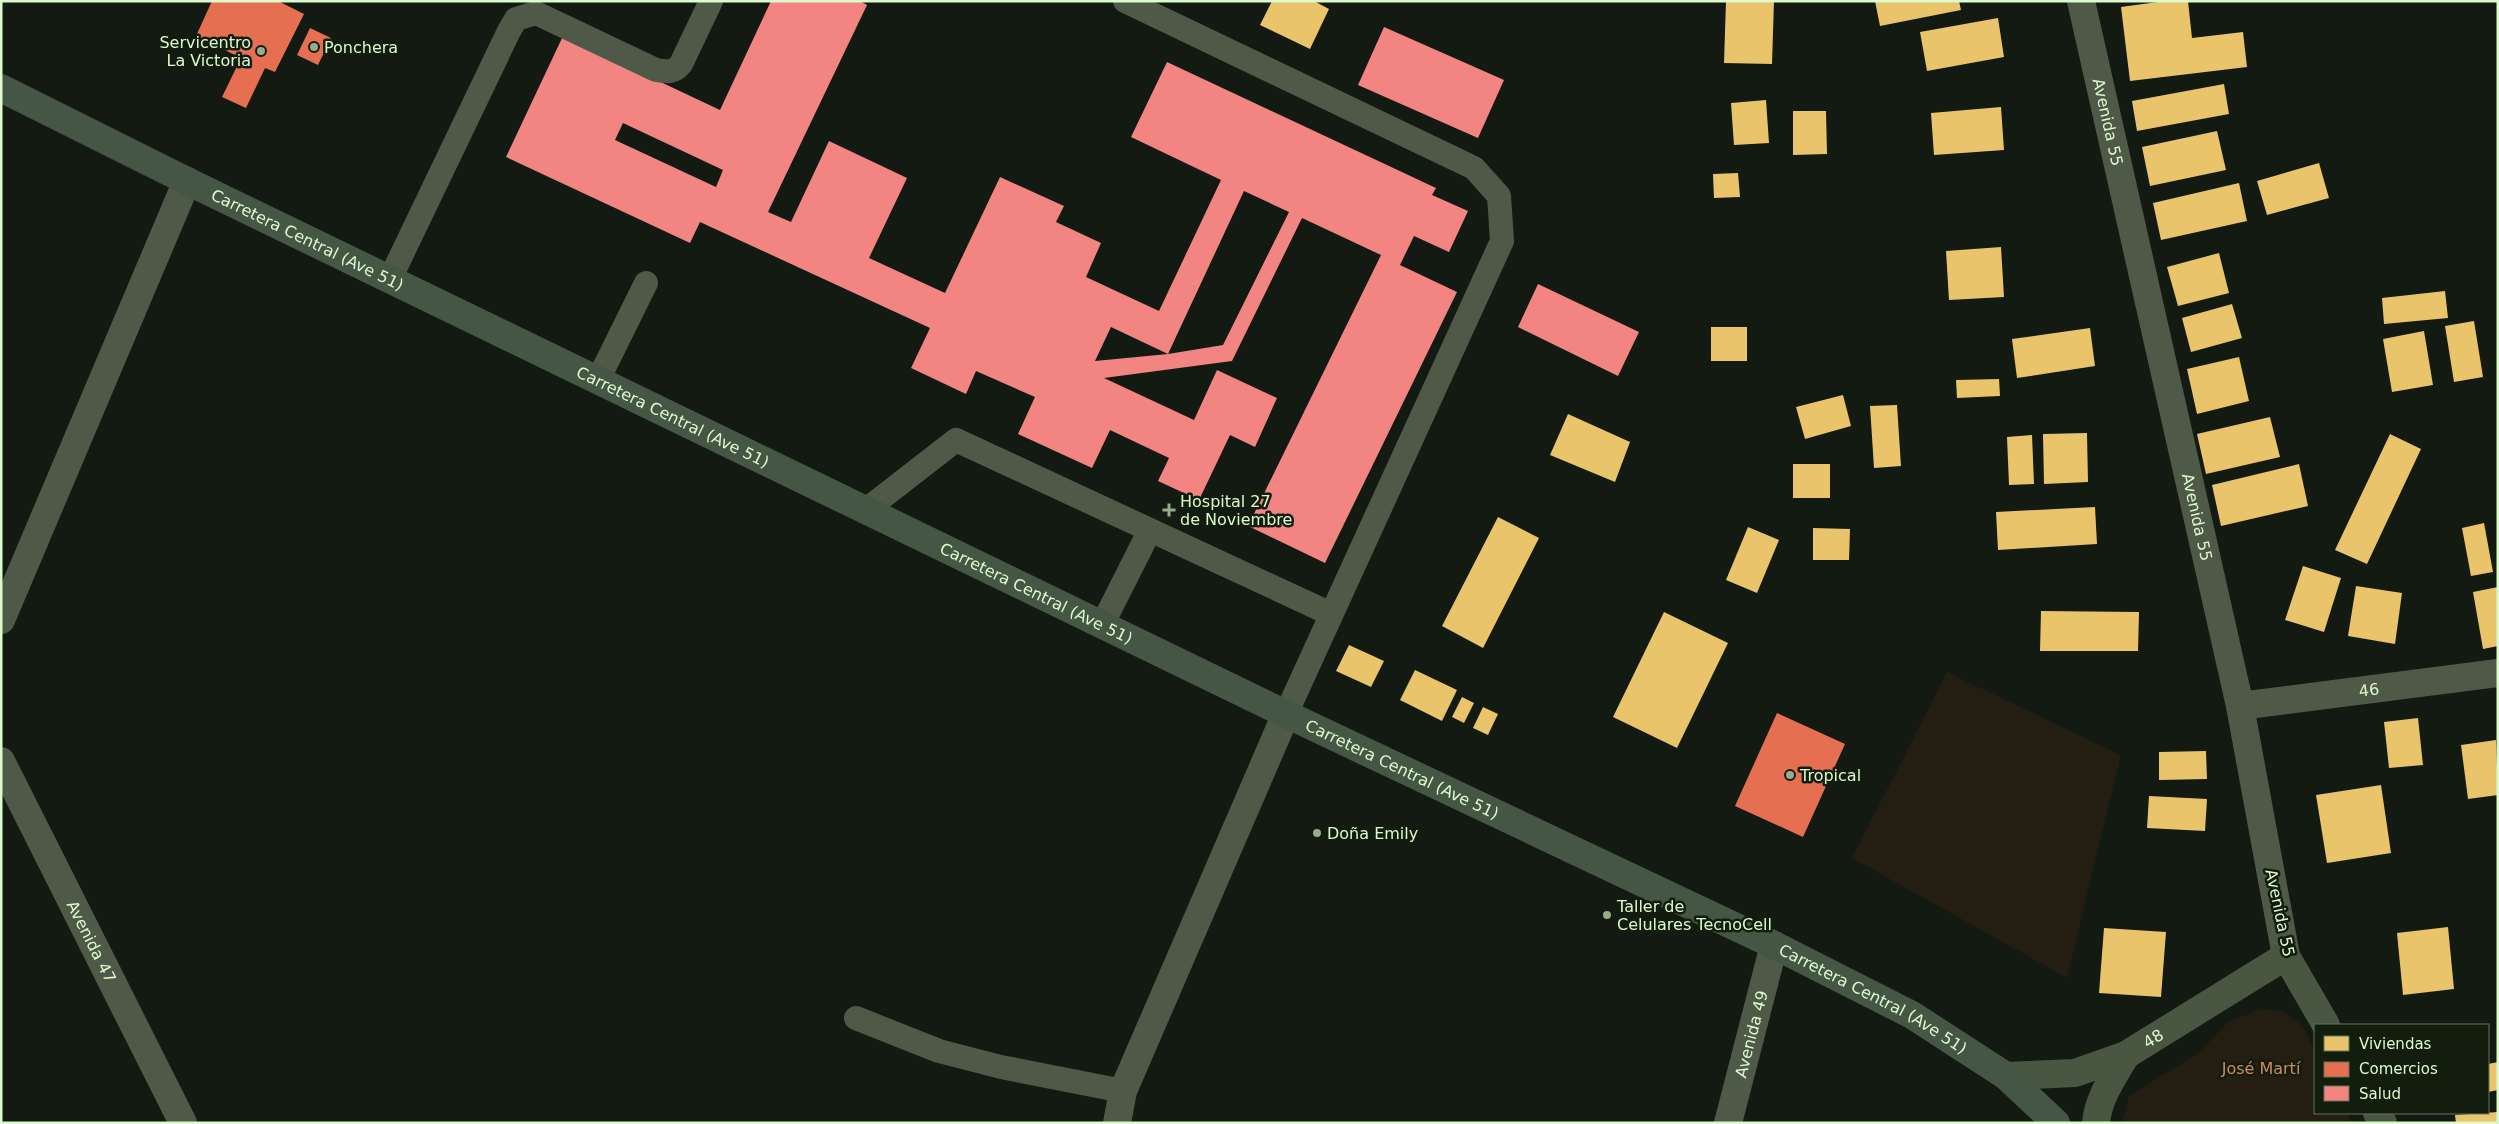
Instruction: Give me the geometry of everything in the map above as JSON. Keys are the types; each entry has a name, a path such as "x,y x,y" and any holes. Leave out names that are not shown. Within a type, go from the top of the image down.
{"main road":[{"name":"Carretera Central (Ave 51)","path":"1,88 187,181 1286,714 1774,945 1912,1015 2006,1076 2056,1123"},
{"name":"Avenida 55","path":"2286,956 2325,1024"},
{"name":"48","path":"2006,1076 2075,1072 2126,1055 2286,956"},
{"path":"2096,1123 2097,1111 2106,1089 2126,1055"}],"street":[{"name":"Avenida 55","path":"2081,1 2240,706 2286,956"},
{"path":"1,620 187,181"},
{"name":"46","path":"2240,706 2498,674"},
{"path":"1118,1123 1123,1091 1286,714"},
{"name":"Avenida 47","path":"1,760 183,1123"},
{"name":"Avenida 49","path":"1728,1123 1774,945"}],"lane":[{"path":"390,279 516,19 536,13 656,70 667,72 677,70 681,64 712,1"},
{"path":"1125,1 1474,168 1499,196 1502,241 1286,714"},
{"path":"598,380 646,283"},
{"path":"866,510 956,440 1331,614"},
{"path":"1102,625 1150,530"},
{"path":"856,1018 939,1051 1001,1067 1123,1091"}],"green space":[{"path":"1947,672 2121,755 2067,978 1852,858"},
{"name":"José Martí","path":"2261,1009 2282,1011 2303,1026 2314,1049 2314,1114 2348,1114 2352,1123 2122,1123 2129,1096 2198,1053 2228,1022"}],"building: Viviendas":[{"path":"1272,1 1314,1 1329,9 1310,49 1260,25"},
{"path":"1726,1 1774,1 1772,64 1724,63"},
{"path":"1875,1 1959,1 1961,10 1880,26"},
{"path":"2165,1 2188,1 2192,38 2243,32 2247,67 2130,81 2121,7"},
{"path":"1998,18 2004,57 1927,71 1920,32"},
{"path":"2224,84 2229,114 2137,131 2132,101"},
{"path":"1766,100 1769,143 1734,145 1731,103"},
{"path":"2001,107 2004,150 1934,155 1931,113"},
{"path":"1793,111 1826,111 1827,154 1793,155"},
{"path":"2217,131 2226,170 2150,186 2142,147"},
{"path":"2319,163 2329,198 2267,215 2257,181"},
{"path":"1738,173 1740,197 1714,198 1713,174"},
{"path":"2239,183 2247,221 2161,240 2153,203"},
{"path":"2001,247 2004,297 1949,300 1946,251"},
{"path":"2219,253 2229,293 2178,306 2167,267"},
{"path":"2445,291 2448,318 2384,324 2382,298"},
{"path":"2232,304 2242,338 2191,352 2182,318"},
{"path":"2474,321 2483,377 2454,382 2445,326"},
{"path":"1711,327 1747,327 1747,361 1711,361"},
{"path":"2090,328 2095,366 2017,378 2012,339"},
{"path":"2424,331 2433,385 2392,392 2383,339"},
{"path":"2239,357 2249,401 2197,414 2187,369"},
{"path":"1999,379 2000,396 1957,398 1956,380"},
{"path":"1843,395 1851,426 1805,439 1796,407"},
{"path":"1897,405 1901,466 1874,468 1870,406"},
{"path":"1568,414 1630,442 1615,482 1550,455"},
{"path":"2270,417 2280,457 2206,474 2197,434"},
{"path":"2087,433 2088,482 2044,484 2043,434"},
{"path":"2390,434 2421,449 2367,564 2335,550"},
{"path":"2032,435 2034,484 2009,485 2007,437"},
{"path":"1793,464 1830,464 1830,498 1793,498"},
{"path":"2299,464 2308,506 2221,526 2212,485"},
{"path":"2095,507 2097,544 1998,550 1996,512"},
{"path":"1498,517 1539,538 1483,648 1442,626"},
{"path":"2484,523 2493,572 2471,576 2462,528"},
{"path":"1748,527 1779,540 1757,593 1726,580"},
{"path":"1813,528 1850,529 1849,560 1813,560"},
{"path":"2303,566 2341,578 2324,632 2285,620"},
{"path":"2356,586 2402,593 2395,644 2348,636"},
{"path":"2498,587 2498,646 2483,649 2473,592"},
{"path":"2041,611 2139,612 2138,651 2040,651"},
{"path":"1664,612 1728,643 1677,748 1613,717"},
{"path":"1349,645 1384,661 1371,687 1336,671"},
{"path":"1415,670 1457,690 1442,721 1400,700"},
{"path":"1462,697 1474,703 1464,723 1452,717"},
{"path":"1483,707 1498,714 1488,735 1473,728"},
{"path":"2418,718 2423,765 2389,768 2384,722"},
{"path":"2496,740 2498,795 2468,799 2461,745"},
{"path":"2206,751 2207,779 2159,780 2159,752"},
{"path":"2381,785 2391,853 2327,863 2316,795"},
{"path":"2149,796 2207,799 2205,831 2147,828"},
{"path":"2448,927 2454,989 2403,995 2397,933"},
{"path":"2104,928 2166,932 2161,997 2099,993"},
{"path":"2498,1062 2498,1090 2489,1092 2489,1064"},
{"path":"2498,1112 2498,1123 2456,1123 2455,1115"}],"building: Comercios":[{"path":"212,1 278,1 304,14 275,72 265,68 246,108 222,97 241,58 196,36"},
{"name":"Ponchera","path":"310,28 331,38 318,65 297,55"},
{"name":"Tropical","path":"1777,713 1845,744 1803,837 1735,806"}],"building: Salud":[{"path":"771,1 860,1 867,5 768,212 791,222 829,141 907,178 869,258 945,293 1000,177 1064,206 1056,222 1101,243 1086,277 1159,311 1221,180 1131,137 1167,62 1436,188 1432,195 1468,211 1449,252 1414,236 1400,265 1457,292 1325,563 1248,526 1381,255 1302,218 1232,361 1104,378 1194,420 1217,370 1277,398 1255,447 1230,435 1199,500 1158,481 1169,458 1110,430 1092,468 1018,434 1035,397 976,371 966,394 911,368 930,328 700,222 690,243 506,157 563,36 720,110","holes":["623,123 723,170 716,187 615,140","1244,191 1289,212 1223,345 1168,354","1111,327 1168,354 1095,361"]},
{"path":"1384,27 1504,80 1478,138 1358,85"},
{"path":"1538,284 1639,332 1618,376 1518,327"}],"place":[{"name":"Ponchera","path":"314,47"},
{"name":"Servicentro La Victoria","path":"261,51"},
{"name":"Hospital 27 de Noviembre","path":"1169,510"},
{"name":"Tropical","path":"1790,775"},
{"name":"Doña Emily","path":"1317,833"},
{"name":"Taller de Celulares TecnoCell","path":"1607,915"}]}
